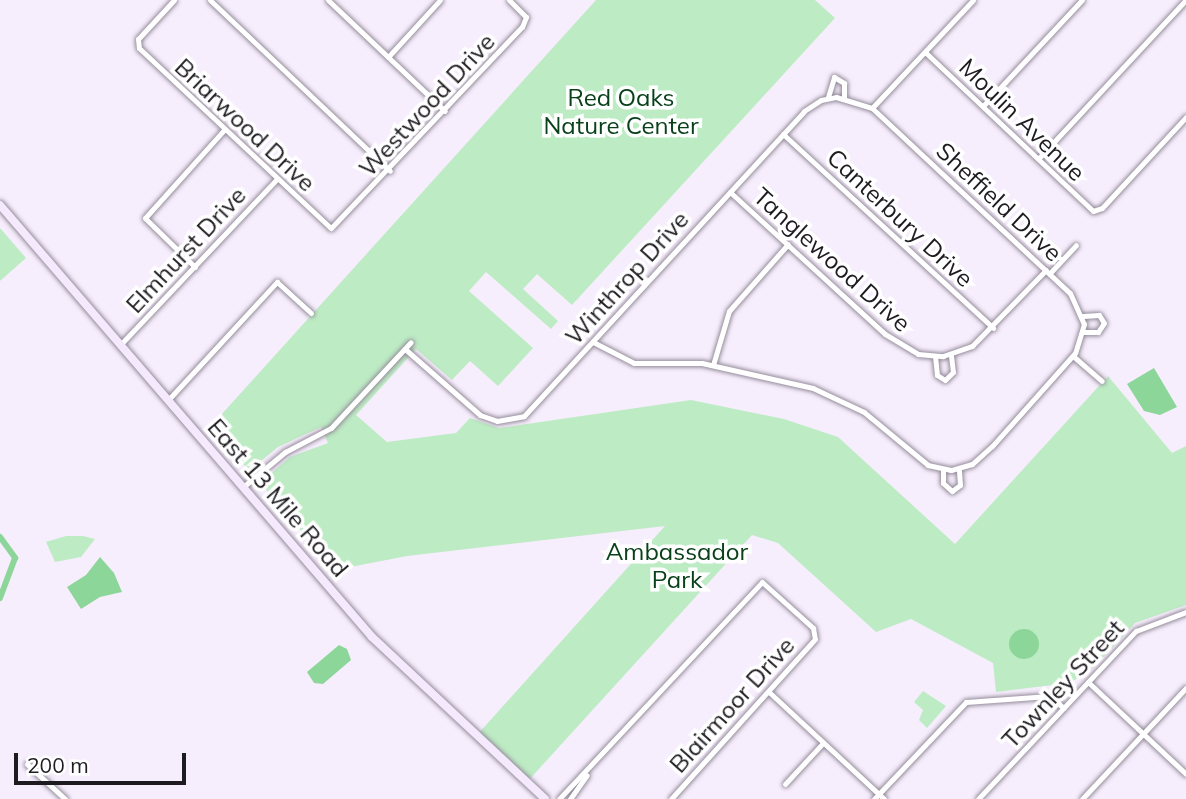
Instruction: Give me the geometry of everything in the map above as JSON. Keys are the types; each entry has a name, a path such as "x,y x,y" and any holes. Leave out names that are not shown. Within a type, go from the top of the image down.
{"main road":[{"name":"East 13 Mile Road","path":"0,205 381,646 545,799"}],"street":[{"name":"Briarwood Drive","path":"174,0 137,43 224,130 331,228"},
{"path":"210,0 390,171"},
{"path":"388,57 440,0"},
{"name":"Westwood Drive","path":"331,228 390,171 524,24 526,17 509,0"},
{"path":"828,97 845,97 872,108 973,0"},
{"path":"983,106 1082,0"},
{"path":"1038,159 1186,0"},
{"path":"331,1 445,111"},
{"name":"Moulin Avenue","path":"925,52 1096,211 1186,117"},
{"name":"Winthrop Drive","path":"405,349 475,411 497,421 524,416 783,134 809,107 828,97 834,77 844,83 845,97"},
{"name":"Sheffield Drive","path":"872,108 1077,300 1083,316 1099,316 1104,323 1098,332 1084,332"},
{"path":"195,267 145,218 224,130"},
{"name":"Canterbury Drive","path":"783,134 993,328"},
{"name":"Elmhurst Drive","path":"120,345 277,179"},
{"name":"Tanglewood Drive","path":"730,192 893,341 935,356 951,355 972,346 1076,245"},
{"path":"713,365 729,311 788,244"},
{"path":"168,400 277,282 311,313"},
{"path":"593,342 634,363 713,365 795,383 841,399 876,421 921,461 943,470 959,469 983,455 1073,356 1084,332 1083,316"},
{"path":"243,487 278,456 331,428 411,342"},
{"path":"935,356 936,375 945,380 953,372 951,355"},
{"path":"1073,356 1102,381"},
{"path":"943,470 945,488 952,491 960,485 959,469"},
{"name":"Blairmoor Drive","path":"589,772 762,582 816,633 814,641 671,799"},
{"name":"Townley Street","path":"978,799 1138,629 1186,612"},
{"path":"1088,682 1186,774"},
{"path":"1082,799 1186,688"},
{"path":"769,692 879,797 967,702 1049,696 1064,708"},
{"path":"785,784 823,743"},
{"path":"27,764 65,799"},
{"path":"559,799 589,772"},
{"path":"570,799 589,772"}],"green space":[{"path":"596,0 815,0 835,18 572,305 537,274 523,289 558,321 551,329 486,272 469,291 533,348 498,386 470,361 452,380 416,349 356,415 387,442 456,433 470,418 499,428 691,400 784,419 838,437 955,544 1108,376 1172,453 1186,446 1186,605 1135,623 1094,667 1070,683 996,692 993,663 911,619 876,632 778,543 752,535 527,782 477,735 665,526 407,556 335,570 260,483 290,457 328,443 321,427 278,447 249,471 211,426"},
{"path":"0,228 26,258 0,281"},
{"path":"66,536 95,539 81,557 55,562 46,542"},
{"path":"923,691 946,706 927,728 919,720 923,710 914,702"}],"shaded area":[{"path":"1154,368 1177,407 1160,415 1144,411 1127,384"},
{"path":"100,557 114,573 122,592 100,597 81,609 67,587 86,575"},
{"path":"1024,629 1035,633 1039,644 1035,655 1024,659 1013,655 1009,644 1013,633"},
{"path":"339,645 347,649 351,660 323,684 314,683 307,672"}],"waterway":[{"path":"0,537 15,558 0,598"}],"park label":[{"name":"Red Oaks Nature Center","path":"621,112"},
{"name":"Ambassador Park","path":"677,566"}]}
